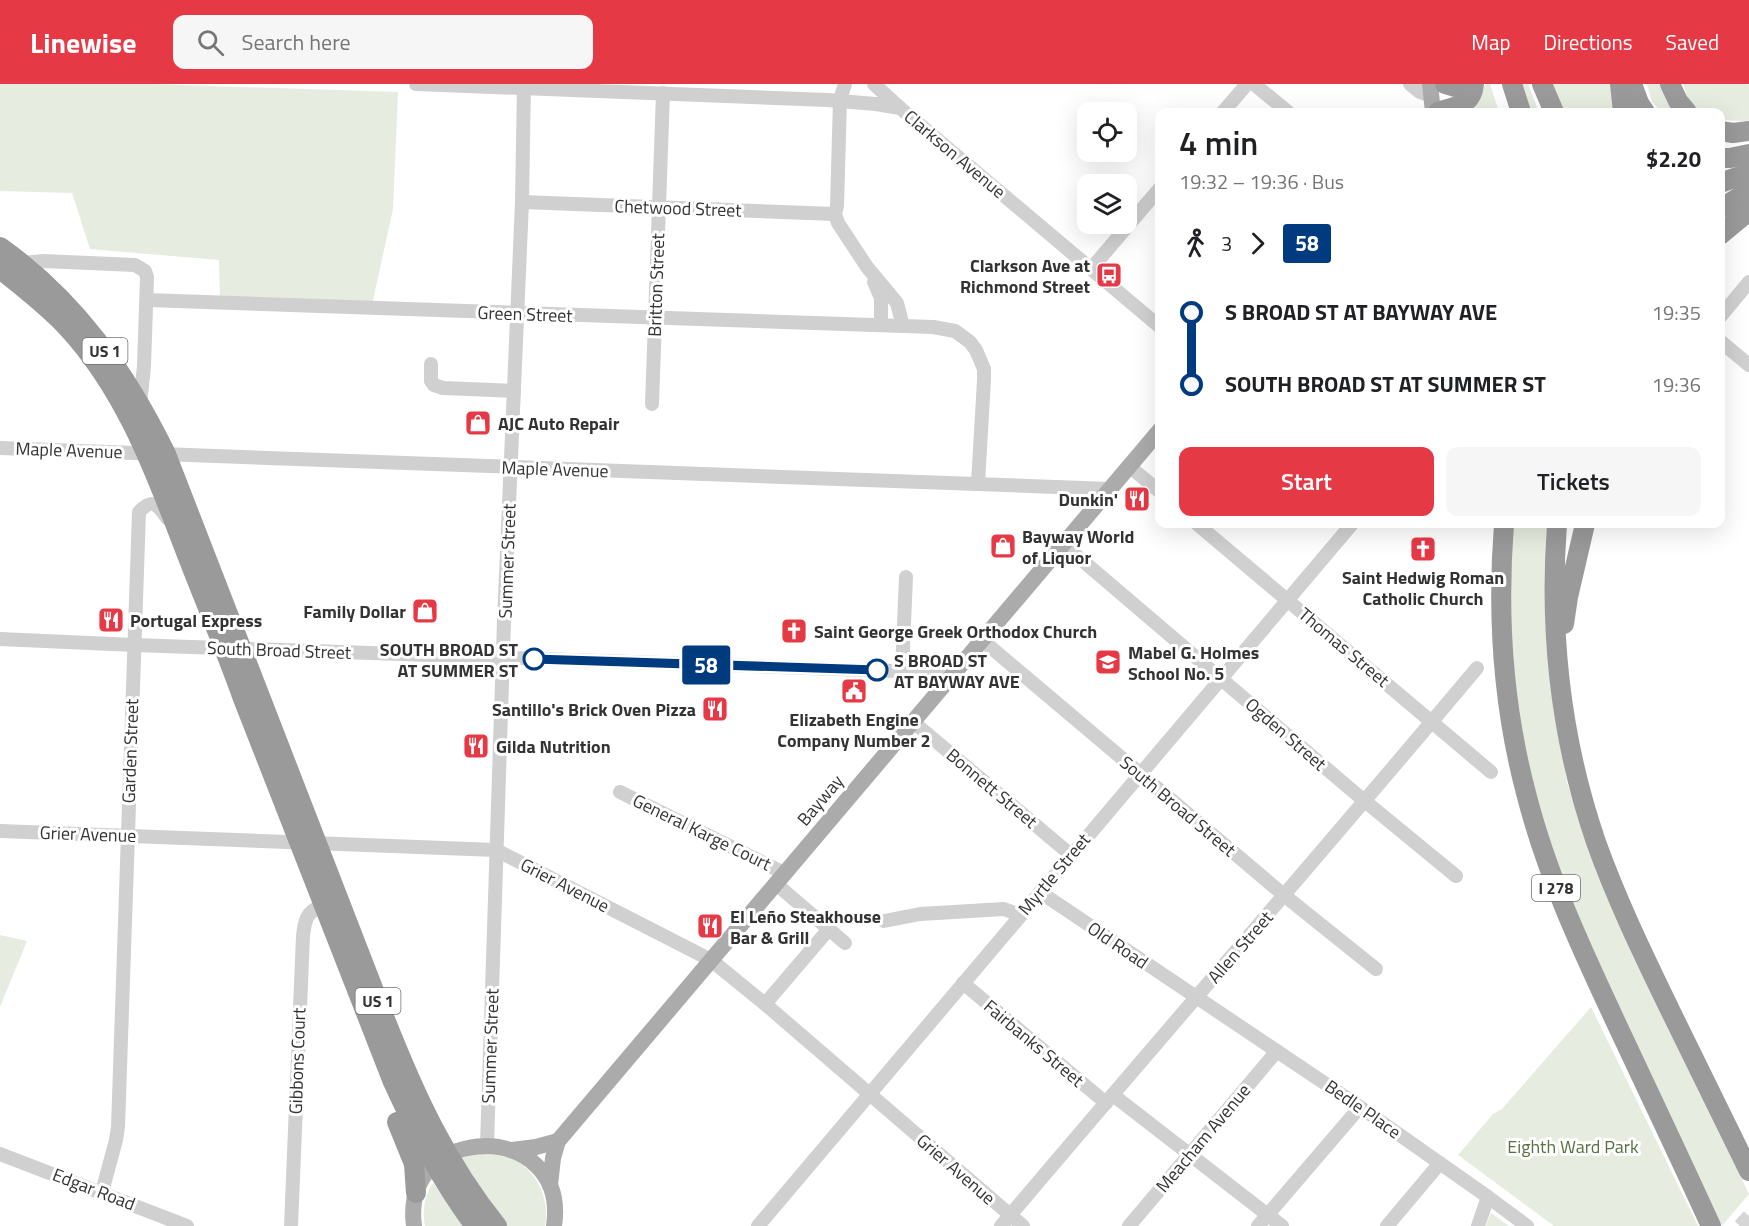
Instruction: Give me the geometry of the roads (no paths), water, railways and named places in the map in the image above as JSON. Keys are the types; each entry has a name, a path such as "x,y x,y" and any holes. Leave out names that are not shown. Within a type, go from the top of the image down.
{"highway":[{"path":"1435,98 1461,84"},
{"path":"1435,98 1464,104 1472,93 1474,84"},
{"path":"1498,84 1506,108"},
{"path":"1512,84 1520,108"},
{"path":"1542,84 1552,108"},
{"path":"1620,84 1623,108"},
{"path":"1632,84 1642,108"},
{"path":"1670,84 1684,108"},
{"path":"1725,132 1749,131"},
{"path":"1725,158 1749,154"},
{"path":"1725,181 1749,173"},
{"path":"1725,206 1749,191"},
{"path":"1725,232 1749,211"},
{"name":"US 1","path":"0,247 23,263 58,295 87,327 127,382 140,405 180,536 233,648"},
{"name":"US 1","path":"0,269 29,291 66,326 98,366 156,453 308,842 427,1118 441,1160"},
{"path":"1490,528 1495,645 1510,713"},
{"name":"I 278","path":"1503,528 1502,623 1510,713 1529,806 1560,898 1588,964 1711,1226"},
{"name":"I 278","path":"1557,528 1554,592 1559,672 1565,718 1578,781 1591,826 1613,886 1646,960 1749,1172"},
{"path":"1559,672 1568,597 1584,528"},
{"name":"US 1","path":"308,842 323,905 384,1062 413,1127 497,1226"},
{"path":"384,1062 384,1089 414,1164 416,1193"},
{"path":"441,1160 475,1226"}],"main road":[{"name":"Bayway","path":"550,1185 553,1158 558,1141 1155,436"},
{"path":"511,1150 558,1141"},
{"path":"414,1226 413,1211 416,1193 423,1179 441,1160 467,1147 487,1145 511,1150 525,1156 536,1165 550,1185 555,1207 554,1226"}],"street":[{"name":"Clarkson Avenue","path":"416,84 524,86 840,100 900,108 1155,323"},
{"path":"845,84 840,100 835,214 837,223 867,267 897,303 903,326"},
{"path":"874,84 900,108"},
{"path":"1226,108 1247,84"},
{"path":"1254,84 1283,108"},
{"path":"1410,84 1420,92 1435,98"},
{"name":"Summer Street","path":"487,1145 504,621 522,202 524,86"},
{"name":"Britton Street","path":"652,404 663,93"},
{"path":"1091,269 1155,194"},
{"name":"Chetwood Street","path":"522,202 835,214"},
{"path":"23,263 43,261 135,265 145,271 147,300 140,405"},
{"path":"867,267 881,298 881,325"},
{"path":"1725,311 1749,282"},
{"name":"Green Street","path":"147,300 881,325 933,327 955,331 970,342 984,369 978,483"},
{"path":"1725,345 1749,364"},
{"path":"431,364 431,381 434,386 514,391"},
{"name":"Maple Avenue","path":"0,448 1110,489"},
{"path":"1129,466 1155,488"},
{"name":"Garden Street","path":"102,1192 118,1127 139,512 149,504 156,504 180,536"},
{"name":"Thomas Street","path":"1202,528 1491,772"},
{"name":"Myrtle Street","path":"758,1226 1349,528"},
{"name":"Ogden Street","path":"1063,544 1456,876"},
{"path":"902,671 906,577"},
{"name":"South Broad Street","path":"0,639 953,673"},
{"name":"South Broad Street","path":"982,640 1284,896 1376,969"},
{"name":"Allen Street","path":"1006,1221 1477,668"},
{"name":"Bonnett Street","path":"912,722 1071,855"},
{"name":"General Karge Court","path":"620,792 780,878 845,943"},
{"name":"Grier Avenue","path":"0,831 496,850 711,960 870,1093 1006,1221 1023,1226"},
{"name":"Old Road","path":"1040,892 1196,996"},
{"name":"Gibbons Court","path":"291,1226 304,925 312,910 323,905"},
{"path":"884,921 920,914 1004,909 1020,915"},
{"path":"765,1004 829,929"},
{"name":"Fairbanks Street","path":"963,983 1109,1099 1189,1154 1282,1226"},
{"name":"Bedle Place","path":"1196,996 1440,1162 1527,1226"},
{"name":"Meacham Avenue","path":"1129,1226 1277,1051"},
{"path":"1258,1226 1360,1107"},
{"name":"Edgar Road","path":"0,1154 187,1226"},
{"path":"1387,1226 1440,1162"},
{"path":"1478,1226 1488,1197"}],"tunnel":[{"path":"1740,1226 1749,1216"}],"place":[{"name":"Clarkson Ave at Richmond Street","path":"1109,275"},
{"name":"AJC Auto Repair","path":"478,423"},
{"name":"Dunkin'","path":"1137,499"},
{"name":"Bayway World of Liquor","path":"1003,546"},
{"name":"Saint Hedwig Roman Catholic Church","path":"1423,549"},
{"name":"Family Dollar","path":"425,611"},
{"name":"Portugal Express","path":"111,620"},
{"name":"Saint George Greek Orthodox Church","path":"794,631"},
{"name":"SOUTH BROAD ST AT SUMMER ST","path":"534,659"},
{"name":"Mabel G. Holmes School No. 5","path":"1108,662"},
{"name":"S BROAD ST AT BAYWAY AVE","path":"877,670"},
{"name":"Elizabeth Engine Company Number 2","path":"854,691"},
{"name":"Santillo's Brick Oven Pizza","path":"715,709"},
{"name":"Gilda Nutrition","path":"476,746"},
{"name":"El Leño Steakhouse Bar & Grill","path":"710,926"}],"park label":[{"name":"Eighth Ward Park","path":"1573,1146"}]}
